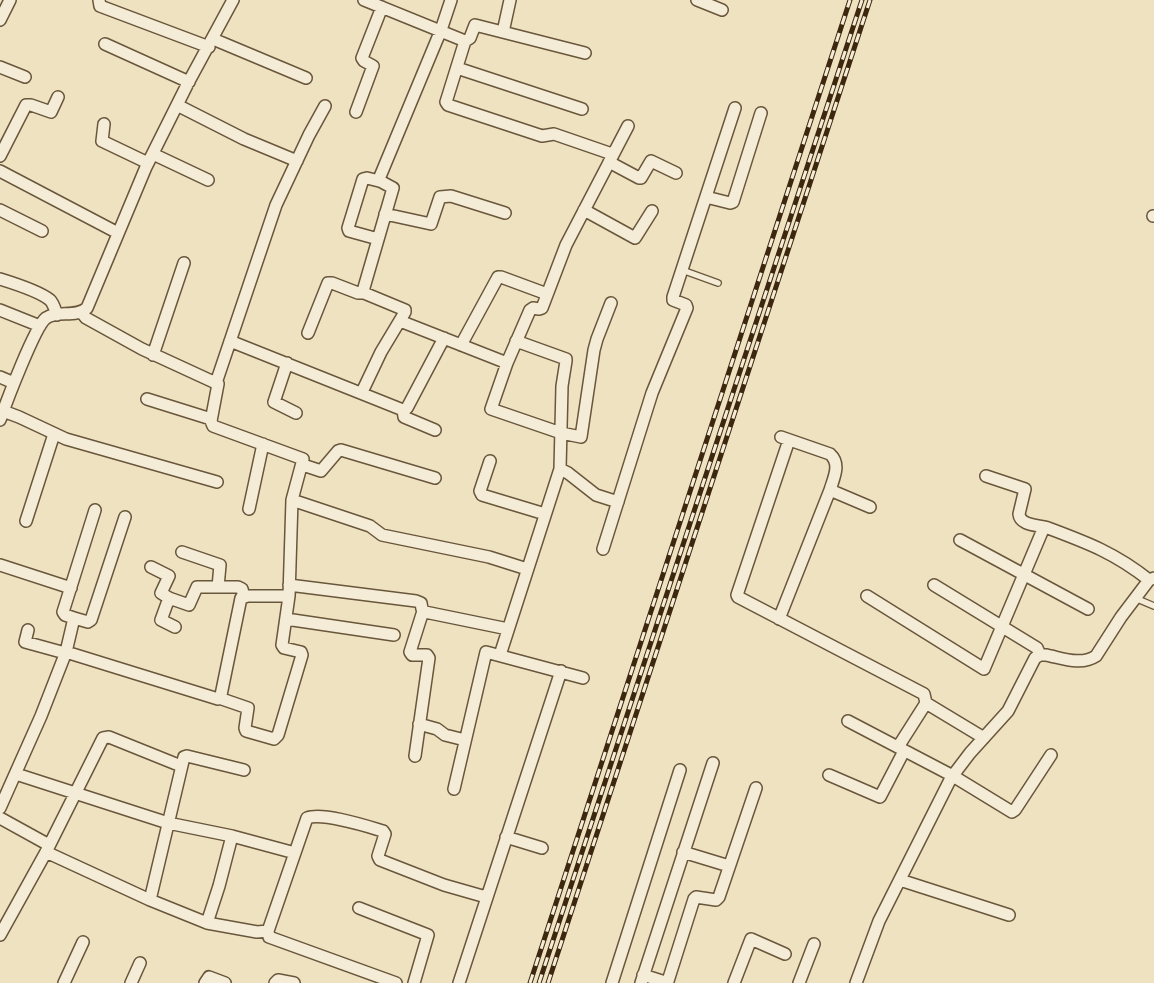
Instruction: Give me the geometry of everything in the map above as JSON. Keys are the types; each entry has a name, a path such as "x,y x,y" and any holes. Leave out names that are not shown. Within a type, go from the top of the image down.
{"street":[{"path":"0,20 10,0"},
{"path":"99,0 100,6 211,43 306,78"},
{"path":"218,482 54,434 19,416 2,416 14,383 45,318 81,312 87,308 150,158 233,0"},
{"path":"364,0 465,40"},
{"path":"379,180 441,30 451,0"},
{"path":"503,32 510,0"},
{"path":"697,0 722,10"},
{"path":"356,112 373,66 362,58 382,7"},
{"path":"585,53 474,25 470,38 465,40 446,102 448,105 542,136 554,134 610,158 639,178 641,178 651,161 676,173"},
{"path":"105,44 189,82"},
{"path":"0,67 25,77"},
{"path":"457,68 582,110"},
{"path":"0,156 26,105 51,112 58,97"},
{"path":"177,105 244,139 298,161"},
{"path":"28,630 25,642 65,652 248,708 246,730 276,738 302,656 301,652 282,646 289,591 292,500 304,462 302,458 213,426 211,419 218,386 216,383 276,205 325,106"},
{"path":"603,549 652,393 687,308 687,306 672,299 734,108"},
{"path":"706,196 730,204 733,202 761,113"},
{"path":"104,124 102,141 208,180"},
{"path":"611,303 594,350 582,436 579,438 561,433 491,410 507,363 530,310 542,308 566,245 628,126"},
{"path":"0,171 118,233"},
{"path":"364,293 393,187 379,180 367,178 363,179 348,228 349,231 378,239"},
{"path":"385,214 431,224 440,197 444,195 506,213"},
{"path":"0,210 42,231"},
{"path":"584,210 634,238 652,211"},
{"path":"153,355 184,263"},
{"path":"461,345 498,277 547,294"},
{"path":"0,279 16,284 48,299 57,315"},
{"path":"308,334 328,283 332,282 358,293 364,293 406,312 381,352 362,392"},
{"path":"0,310 40,326"},
{"path":"81,312 86,318 153,355 216,383"},
{"path":"400,321 507,363"},
{"path":"403,410 407,408 444,338"},
{"path":"230,341 362,392 403,410"},
{"path":"500,655 560,469 562,386 566,360 516,341"},
{"path":"287,363 274,402 296,413"},
{"path":"0,377 14,383"},
{"path":"147,400 211,419"},
{"path":"403,410 404,417 436,430"},
{"path":"26,521 54,434"},
{"path":"779,619 836,472 835,458 830,454 785,438 737,595 738,598 924,694 926,703 901,749 880,797 829,775"},
{"path":"248,509 263,444"},
{"path":"302,465 321,471 341,450 435,478"},
{"path":"490,461 480,491 482,495 546,514"},
{"path":"560,469 568,472 596,495 618,502"},
{"path":"856,983 879,921 953,776 970,753 1008,711 1035,658 1040,655 1080,661 1090,660 1096,656 1121,617 1151,579 1108,552 1089,543 1044,527 1023,522 1019,518 1024,488 986,476"},
{"path":"830,490 870,507"},
{"path":"292,500 370,526 382,535 489,557 527,569"},
{"path":"95,510 63,612 64,615 88,622 91,620 125,517"},
{"path":"868,596 982,669 986,667 1044,527"},
{"path":"960,540 1088,609"},
{"path":"182,552 220,565 218,587"},
{"path":"0,565 71,588"},
{"path":"151,567 169,576 161,593 189,605 196,588 240,588 244,597"},
{"path":"934,585 1037,648 1040,655"},
{"path":"219,698 240,601 244,597 289,591 416,601 421,603 423,611 410,652 412,654 427,655 429,658 415,756"},
{"path":"169,598 161,620 175,627"},
{"path":"423,611 508,629"},
{"path":"0,808 41,716 65,652 74,618"},
{"path":"286,619 394,635"},
{"path":"454,790 485,653 500,655 584,678"},
{"path":"458,983 561,671"},
{"path":"926,703 984,738"},
{"path":"848,721 953,776 1012,812 1051,755"},
{"path":"419,724 437,729 445,735 465,740"},
{"path":"0,935 47,849 103,738 109,736 181,766"},
{"path":"150,900 184,757 187,756 244,770"},
{"path":"713,763 642,979 669,982 694,898 718,899 756,788"},
{"path":"612,983 680,770"},
{"path":"16,774 168,823 232,836 295,852"},
{"path":"396,983 271,938 268,931 307,818 316,816 351,822 384,832 378,856 380,860 444,886 486,897"},
{"path":"0,818 47,849 150,900 207,923 257,932 268,931"},
{"path":"207,923 232,836"},
{"path":"506,836 542,848"},
{"path":"683,852 729,866"},
{"path":"900,880 1009,915"},
{"path":"359,908 428,935 414,983"},
{"path":"734,983 751,939 785,954"},
{"path":"64,983 82,942"},
{"path":"799,983 814,944"},
{"path":"131,983 140,963"},
{"path":"205,983 209,977 225,983"},
{"path":"275,983 278,980 294,983"}],"lane":[{"path":"682,270 718,283"},
{"path":"1135,598 1154,606"}],"railway":[{"path":"530,983 850,0"},
{"path":"539,983 862,0"},
{"path":"548,983 870,0"}]}
